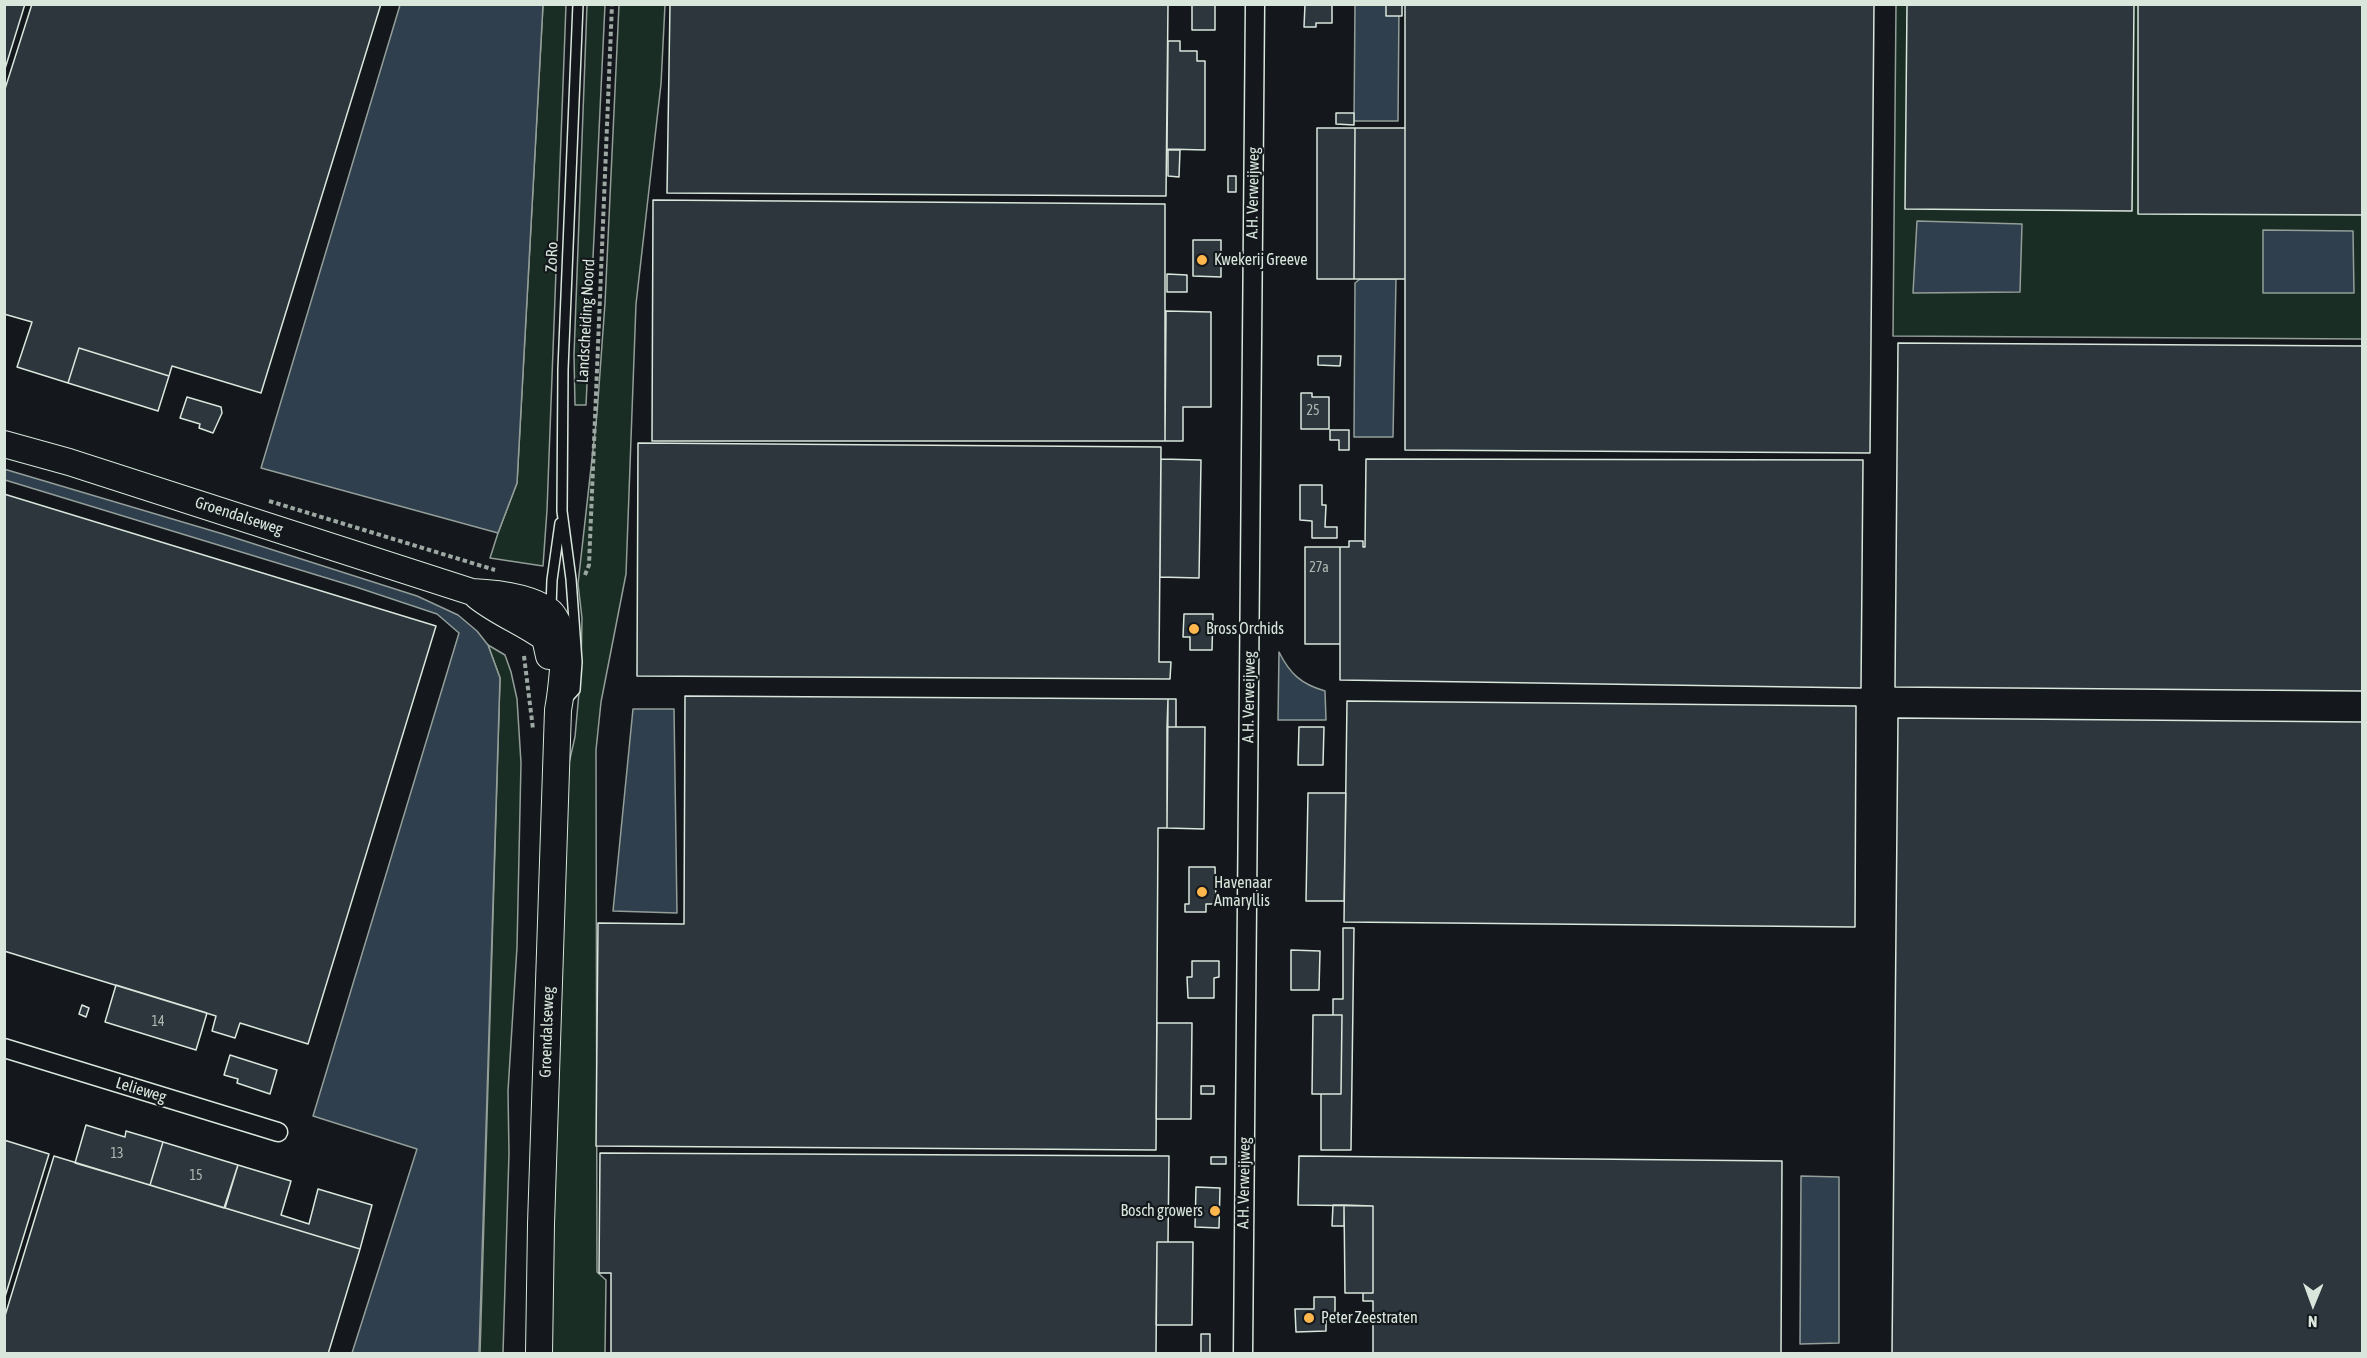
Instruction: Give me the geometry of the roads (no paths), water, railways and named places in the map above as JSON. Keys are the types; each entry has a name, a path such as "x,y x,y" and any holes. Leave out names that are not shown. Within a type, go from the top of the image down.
{"street":[{"name":"A.H. Verweijweg","path":"1243,1353 1255,4"},
{"name":"Groendalseweg","path":"4,444 472,592 496,593 550,612 563,635 558,710 541,1224 539,1353"},
{"name":"Groendalseweg","path":"472,592 490,607 523,622 545,638 549,656"},
{"name":"Groendalseweg","path":"550,612 548,690 558,710"},
{"name":"Lelieweg","path":"4,1048 279,1132"}],"lane":[{"name":"ZoRo","path":"550,612 552,580 562,512 563,369 578,4"},
{"name":"ZoRo","path":"558,710 575,690 577,662 571,579 562,512"}],"water":[{"path":"400,5 543,5 517,483 498,533 261,468"},
{"path":"1355,5 1399,5 1398,121 1354,121"},
{"path":"1917,221 2022,224 2020,292 1913,293"},
{"path":"2263,230 2353,231 2354,293 2263,293"},
{"path":"1360,279 1396,279 1393,437 1354,437 1355,283"},
{"path":"4,469 223,534 417,596 458,615 477,631 488,645 500,678 479,1353 352,1353 417,1149 313,1116 459,633 437,614 5,480"},
{"path":"1279,652 1297,677 1325,691 1326,720 1278,720"},
{"path":"633,709 674,709 677,913 613,911"},
{"path":"1801,1176 1839,1177 1839,1343 1800,1344"}],"place":[{"name":"Kwekerij Greeve","path":"1202,260"},
{"name":"Bross Orchids","path":"1194,629"},
{"name":"Havenaar Amaryllis","path":"1202,892"},
{"name":"Bosch growers","path":"1215,1211"},
{"name":"Peter Zeestraten","path":"1309,1318"}]}
